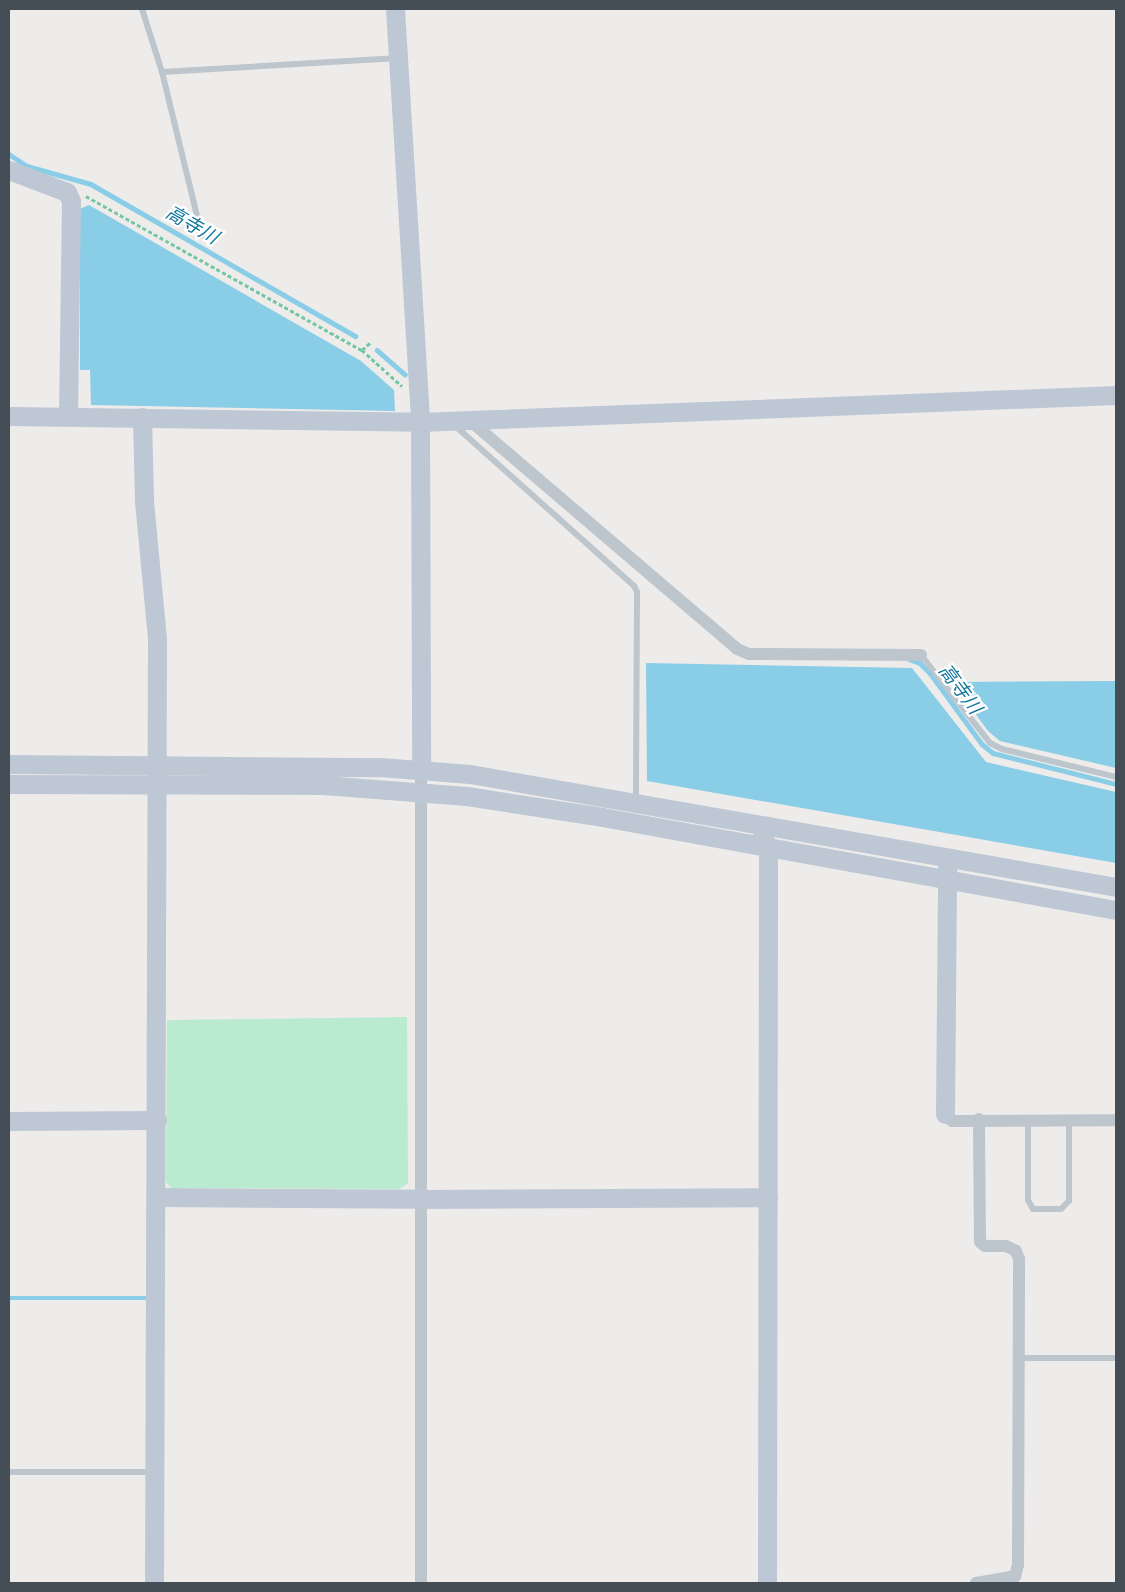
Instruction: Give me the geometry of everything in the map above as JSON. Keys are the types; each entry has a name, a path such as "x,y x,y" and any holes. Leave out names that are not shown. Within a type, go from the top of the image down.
{"street":[{"path":"395,9 419,414 422,792 421,1583"},
{"path":"9,170 67,192 71,200 68,416"},
{"path":"9,416 419,414 448,420 1116,395"},
{"path":"142,416 144,501 157,639 157,1197 154,1583"},
{"path":"468,419 737,649 749,654 921,655"},
{"path":"9,764 421,769 636,801 1116,888"},
{"path":"9,784 322,785 422,792 602,817 1116,910"},
{"path":"744,821 761,833 768,846 767,1583"},
{"path":"768,846 791,832 803,831"},
{"path":"947,858 945,1114 952,1121 979,1119 1116,1120"},
{"path":"976,1583 1015,1576 1018,1565 1019,1259 1016,1251 1006,1246 985,1246 979,1235 979,1119"},
{"path":"9,1121 157,1120"},
{"path":"157,1197 420,1199 768,1197"}],"lane":[{"path":"142,9 162,72 202,236"},
{"path":"162,72 398,58"},
{"path":"448,420 634,586 637,592 636,801"},
{"path":"921,655 990,743 1002,749 1116,776"},
{"path":"1028,1120 1028,1200 1033,1209 1061,1209 1069,1201 1069,1120"},
{"path":"1018,1358 1116,1358"},
{"path":"9,1472 155,1472"}],"path":[{"path":"67,192 94,199 362,350 401,384 419,414"},
{"path":"362,350 372,340"}],"green space":[{"path":"407,1017 408,1183 400,1189 171,1188 166,1182 167,1020"}],"water":[{"path":"89,205 361,361 394,390 395,411 91,405 90,370 80,370 80,209"},
{"path":"646,663 912,668 986,762 1116,792 1116,863 647,781"},
{"path":"1116,681 1116,768 1000,741 988,731 952,682"}],"waterway":[{"name":"高寺川","path":"9,154 27,166 91,184 355,336"},
{"name":"高寺川","path":"377,350 405,374"},
{"name":"高寺川","path":"909,659 920,663 930,673 982,744 993,753 1116,784"},
{"path":"9,1298 145,1298"}]}
